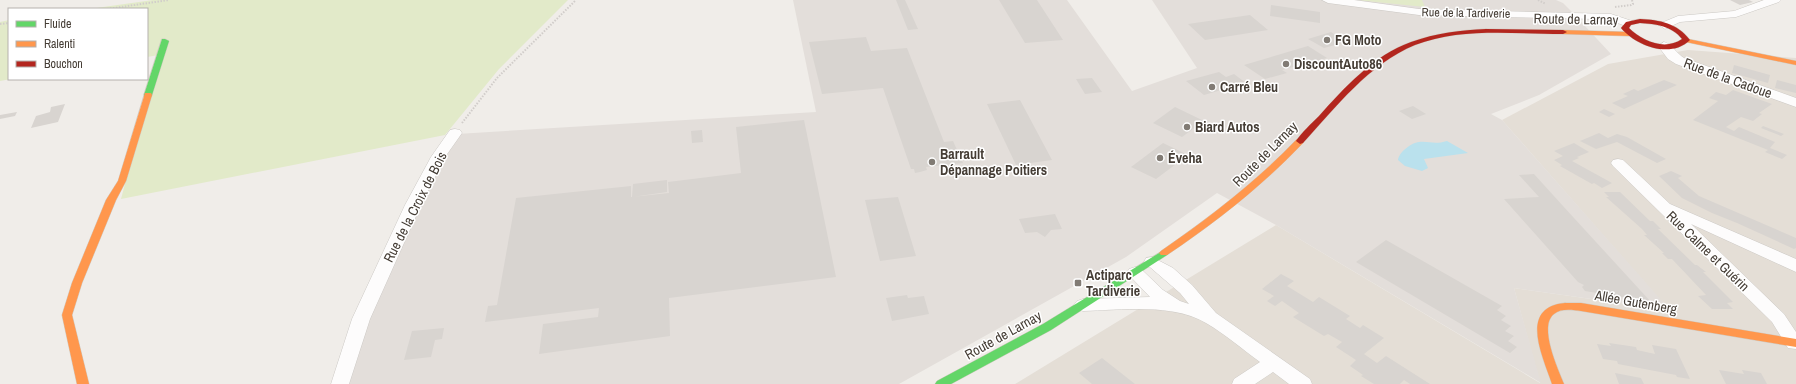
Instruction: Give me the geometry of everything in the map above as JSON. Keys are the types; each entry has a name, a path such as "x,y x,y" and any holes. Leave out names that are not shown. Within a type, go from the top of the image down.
{"street":[{"name":"Rue de la Tardiverie","path":"1328,0 1419,12 1595,16 1611,18 1629,28"},
{"path":"1665,25 1678,19 1736,14 1775,0"},
{"name":"Route de Larnay","path":"941,384 1014,347 1135,274 1240,198 1283,158 1345,94 1375,66 1393,53 1415,43 1439,37 1479,32 1629,28 1640,21 1665,25"},
{"path":"1665,25 1680,33 1686,40 1796,63"},
{"path":"1629,28 1644,42 1664,46 1680,46 1686,40"},
{"path":"83,384 67,315 77,283 111,200 122,181 164,41"},
{"name":"Rue de la Cadoue","path":"1664,46 1672,56 1685,64 1796,103"},
{"name":"Rue de la Croix de Bois","path":"340,384 361,319 413,205 438,157 455,133"},
{"name":"Rue Calme et Guérin","path":"1618,163 1778,318 1795,343"},
{"path":"1660,205 1796,266"},
{"path":"1152,262 1180,283 1210,317 1303,384"},
{"path":"1135,274 1157,294 1174,305 1210,317"},
{"path":"1083,305 1135,303 1174,305"},
{"name":"Allée Gutenberg","path":"1558,384 1541,330 1542,320 1548,312 1563,307 1581,307 1795,343"},
{"path":"1241,384 1273,363"}],"path":[{"path":"114,8 169,0"},
{"path":"455,133 497,78 576,0"},
{"path":"1611,9 1615,6 1631,5 1633,4 1632,0"}],"shaded area":[{"path":"793,0 1067,0 1132,91 1197,68 1152,0 1556,0 1563,3 1611,54 1539,95 1491,114 1502,120 1670,310 1514,288 1541,383 1276,225 1217,193 1126,257 899,384 344,384 359,332 457,134 816,112"},
{"path":"1688,50 1796,58 1796,384 1015,384 1276,225 1540,383 1514,288 1669,310 1502,120 1608,64"}],"green space":[{"path":"153,0 568,0 499,69 445,135 121,199 159,55 148,57 148,8 96,8"},
{"path":"1357,0 1422,0 1425,7"},
{"path":"8,20 8,80 0,81 0,22"}],"water":[{"path":"1447,141 1468,153 1424,159 1428,168 1422,171 1405,166 1398,160 1403,151 1416,143 1439,143"}],"building":[{"path":"896,0 905,0 918,29 908,30"},
{"path":"999,0 1037,0 1063,40 1025,43"},
{"path":"1730,0 1749,0 1753,2 1740,5"},
{"path":"1271,5 1320,12 1320,23 1270,16"},
{"path":"1250,15 1268,30 1205,40 1188,24"},
{"name":"FG Moto","path":"1331,32 1346,42 1324,48 1308,39"},
{"path":"866,37 871,51 907,48 944,142 953,141 963,163 926,167 927,170 915,173 914,169 911,169 883,88 822,94 809,42"},
{"path":"1308,46 1327,58 1282,70 1287,73 1265,79 1244,65"},
{"path":"1734,65 1770,75 1768,83 1732,73"},
{"path":"1219,72 1226,77 1234,74 1246,83 1204,95 1186,81"},
{"path":"1092,78 1102,92 1085,94 1076,79"},
{"path":"1664,80 1677,85 1624,109 1612,103 1628,96 1623,94 1634,89 1638,91"},
{"path":"1777,80 1796,85 1796,93 1775,88"},
{"path":"1733,90 1772,104 1759,113 1762,114 1753,121 1741,117 1726,127 1734,131 1739,127 1775,142 1770,148 1787,155 1782,159 1765,152 1768,150 1693,120 1718,101 1709,98 1716,92 1726,95"},
{"path":"1020,100 1052,160 1016,165 987,104"},
{"path":"65,104 58,122 31,128 36,116 50,112 51,107"},
{"path":"1413,106 1426,114 1412,119 1399,111"},
{"path":"1175,107 1204,121 1182,137 1153,123"},
{"path":"1604,109 1615,114 1609,117 1599,112"},
{"path":"17,112 15,116 0,119 0,115"},
{"path":"804,120 836,277 669,298 670,336 539,354 543,324 598,317 599,308 485,322 488,306 497,305 516,198 631,186 631,197 669,193 668,182 741,173 736,127"},
{"path":"1763,126 1784,134 1781,136 1761,128"},
{"path":"702,130 703,142 692,143 691,131"},
{"path":"1599,133 1608,138 1617,134 1627,137 1666,159 1657,163 1617,142 1596,149 1580,141"},
{"path":"1163,143 1188,155 1156,179 1131,167"},
{"path":"1574,143 1589,152 1572,161 1612,183 1602,188 1560,166 1562,165 1554,160 1563,156 1554,151"},
{"path":"1671,171 1682,176 1678,178 1699,196 1796,238 1796,248 1794,249 1712,213 1682,198 1659,176"},
{"path":"1534,174 1651,302 1585,291 1582,287 1584,285 1578,282 1504,199 1539,197 1519,175"},
{"path":"667,180 667,192 632,197 633,184"},
{"path":"1604,192 1620,192 1650,221 1653,221 1661,229 1658,229 1695,265 1706,272 1703,272 1733,302 1727,303 1733,309 1712,309 1698,296 1706,295 1672,259 1668,259 1662,253 1664,253 1644,235 1647,235 1642,229 1606,197 1609,197"},
{"path":"898,197 916,256 880,261 865,200"},
{"path":"1055,214 1062,229 1051,230 1045,237 1037,232 1025,233 1019,219"},
{"path":"1386,240 1502,306 1497,310 1506,316 1501,320 1511,326 1505,331 1514,336 1508,341 1517,347 1510,353 1356,262"},
{"path":"1281,274 1294,281 1287,286 1313,302 1319,297 1350,316 1346,319 1360,328 1363,325 1384,338 1364,354 1377,363 1386,356 1430,384 1410,384 1404,380 1400,384 1374,384 1361,376 1363,375 1350,366 1356,360 1336,347 1342,342 1328,334 1324,336 1293,317 1299,313 1282,301 1275,306 1267,301 1274,296 1262,289"},
{"path":"907,295 908,298 924,296 929,314 892,321 886,298"},
{"path":"444,328 442,339 435,340 431,357 404,360 412,331"},
{"path":"1609,343 1636,347 1637,350 1655,354 1652,345 1676,349 1690,379 1618,364 1617,361 1603,359 1597,344 1611,346"},
{"path":"1102,358 1135,384 1092,384 1079,373"},
{"path":"1719,370 1744,374 1742,370 1761,373 1767,384 1726,384"},
{"path":"1615,373 1641,378 1644,384 1619,384"}],"traffic: fast":[{"path":"148,95 165,41"},
{"path":"941,384 1047,327 1164,253"}],"traffic: slow":[{"path":"1563,32 1629,34"},
{"path":"1686,40 1796,63"},
{"path":"83,384 67,315 77,283 111,200 122,181 148,95"},
{"path":"1164,253 1235,201 1252,187 1300,141"},
{"path":"1558,384 1545,346 1543,325 1545,317 1550,311 1561,307 1581,307 1796,343"}],"traffic: jam":[{"path":"1640,21 1659,23 1672,27 1677,30 1686,40 1671,47 1663,47 1645,42 1637,38 1625,28 1628,23 1640,21"},
{"path":"1300,141 1338,100 1365,74 1395,52 1412,44 1429,38 1467,32 1563,32"}],"place":[{"name":"FG Moto","path":"1327,40"},
{"name":"DiscountAuto86","path":"1286,64"},
{"name":"Carré Bleu","path":"1212,87"},
{"name":"Biard Autos","path":"1187,127"},
{"name":"Éveha","path":"1160,158"},
{"name":"Barrault Dépannage Poitiers","path":"932,162"},
{"name":"Actiparc Tardiverie","path":"1078,283"}]}
